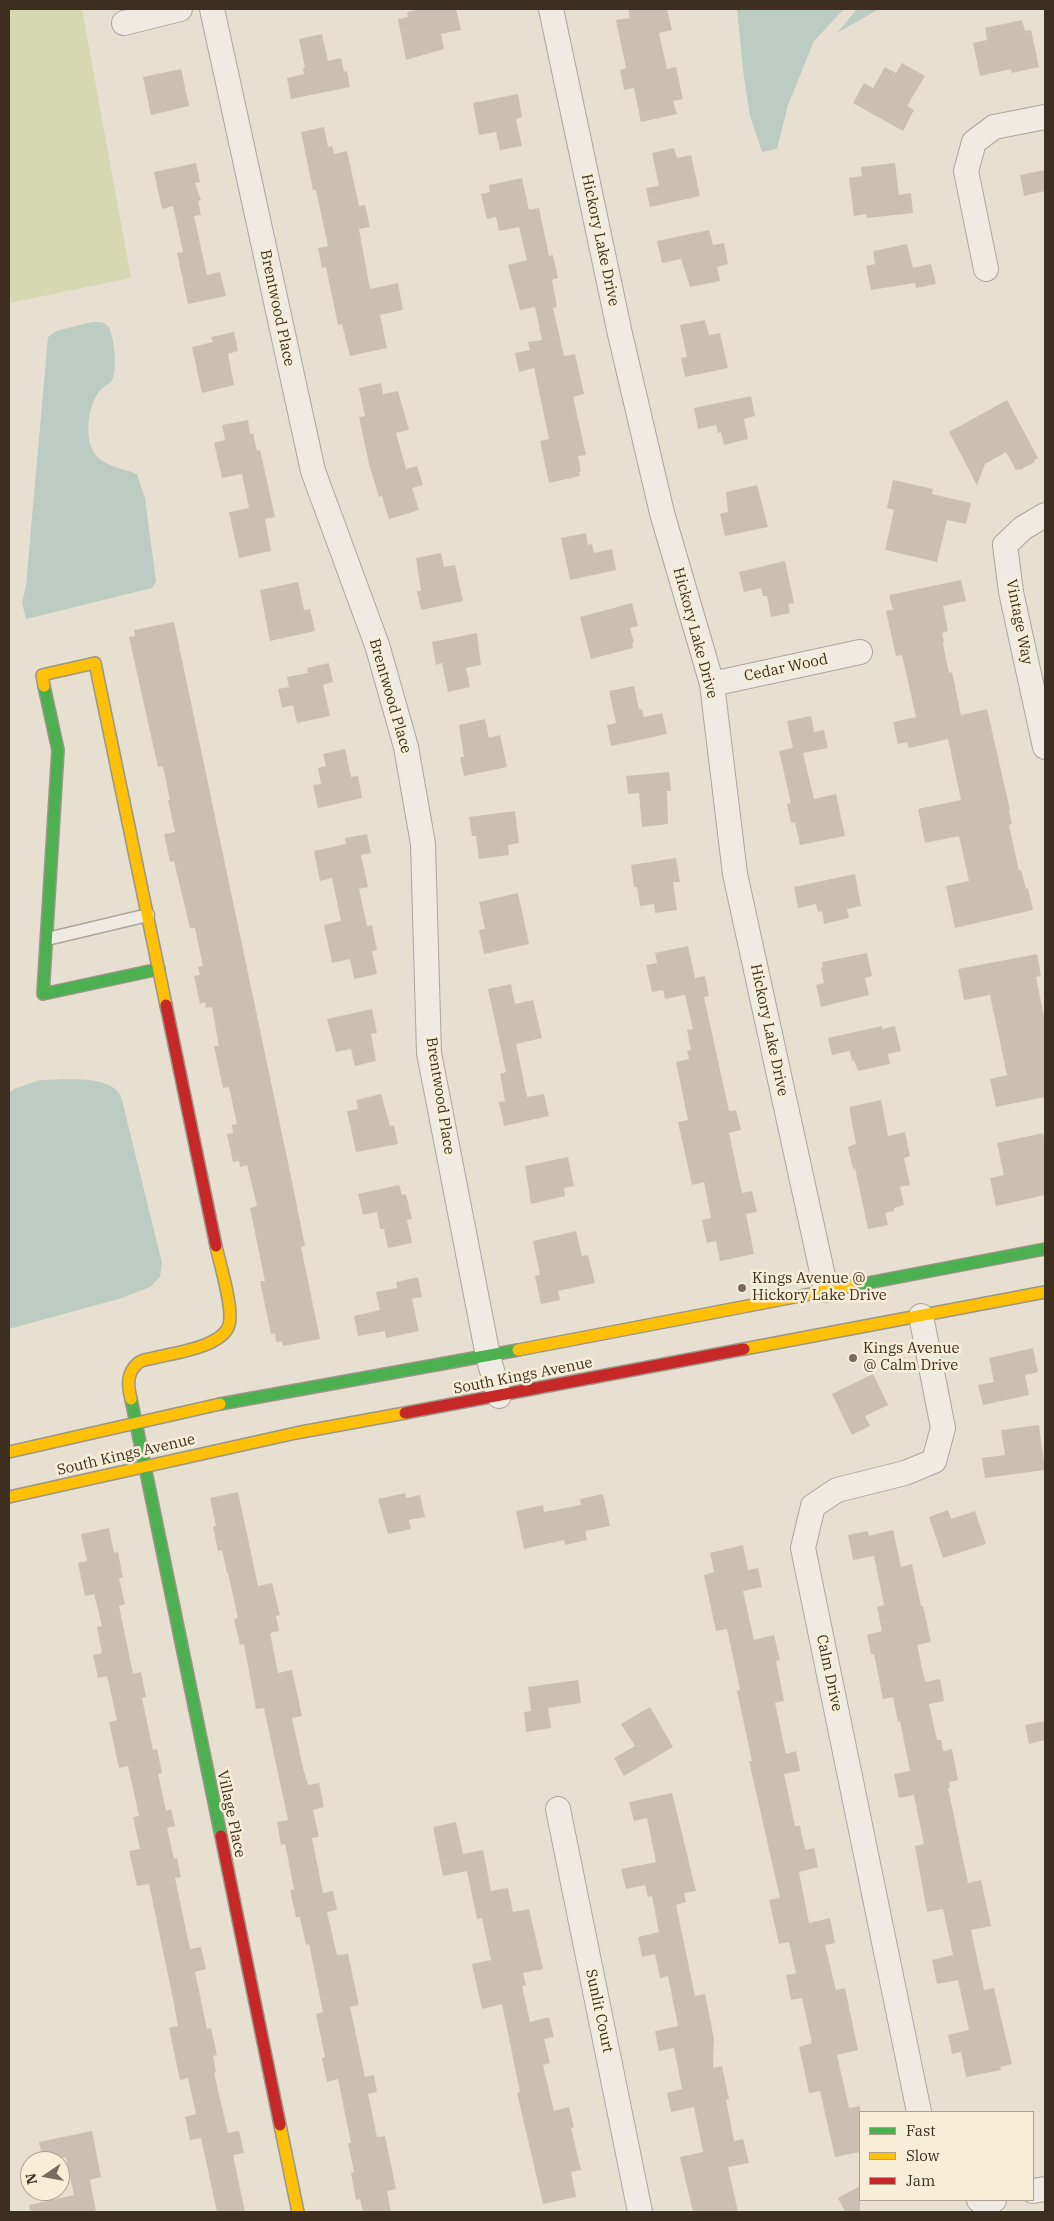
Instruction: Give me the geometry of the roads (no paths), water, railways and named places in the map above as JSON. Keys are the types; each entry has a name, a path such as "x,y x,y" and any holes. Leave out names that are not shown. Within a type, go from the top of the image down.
{"street":[{"path":"124,23 180,9"},
{"name":"Brentwood Place","path":"212,9 313,471 377,645 406,746 423,844 429,1053 488,1356 499,1396"},
{"name":"Hickory Lake Drive","path":"551,9 618,325 662,513 712,684 735,874 826,1290"},
{"path":"986,269 966,171 974,142 994,127 1045,117"},
{"name":"Vintage Way","path":"1045,515 1023,528 1005,545 1012,592 1045,748"},
{"name":"Cedar Wood","path":"712,684 860,652"},
{"path":"95,663 159,969 43,994 47,939 58,750 42,675 95,663"},
{"name":"Village Place","path":"159,969 230,1318 228,1329 221,1338 209,1344 138,1362 131,1372 128,1385 298,2212"},
{"name":"South Kings Avenue","path":"9,1452 247,1398 488,1356 1045,1249"},
{"name":"South Kings Avenue","path":"9,1497 296,1433 1045,1292"},
{"name":"Calm Drive","path":"919,2111 804,1548 813,1506 837,1490 905,1473 934,1460 943,1428 921,1316"},
{"name":"Sunlit Court","path":"558,1809 640,2212"}],"lane":[{"path":"47,939 148,915"}],"place":[{"name":"Kings Avenue @ Hickory Lake Drive","path":"742,1288"},
{"name":"Kings Avenue @ Calm Drive","path":"853,1358"}]}
